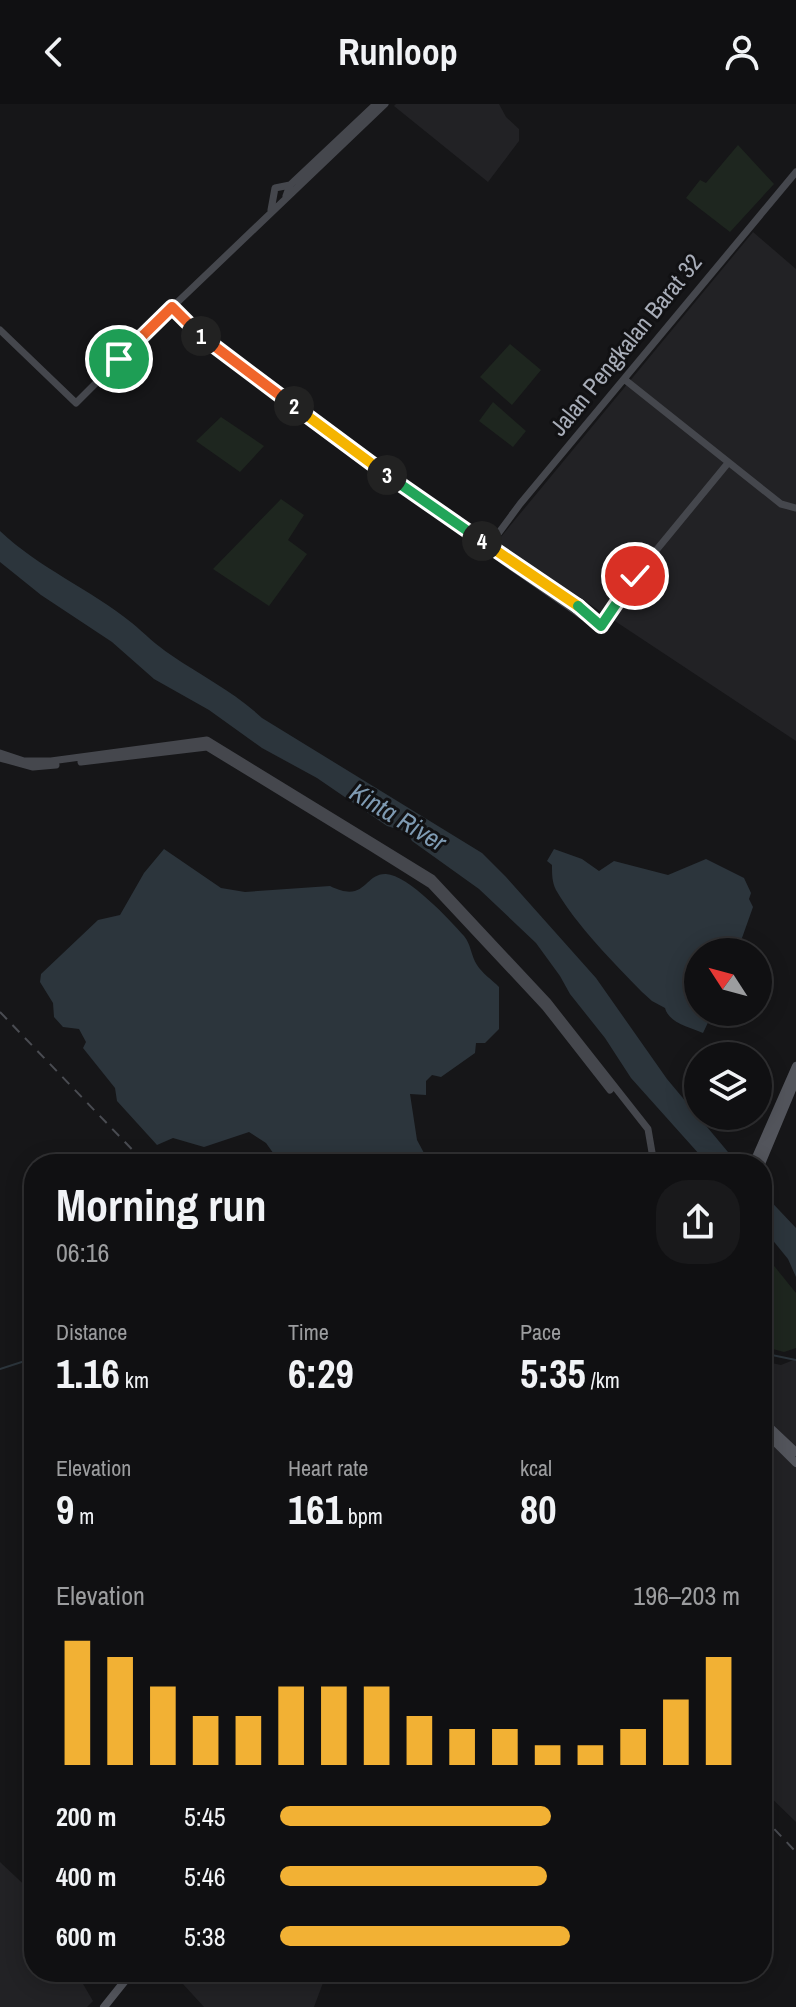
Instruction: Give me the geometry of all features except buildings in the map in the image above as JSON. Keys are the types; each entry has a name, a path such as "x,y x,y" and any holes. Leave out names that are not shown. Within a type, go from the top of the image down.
{"main road":[{"path":"761,1154 796,1066"},
{"path":"761,1154 796,1080"},
{"path":"772,1429 796,1452"},
{"path":"772,1439 796,1463"},
{"path":"104,2007 124,1982"}],"street":[{"path":"0,330 76,403 271,211 295,192 376,104"},
{"path":"271,211 275,188 290,185 349,136 349,130 385,104"},
{"path":"338,145 344,125 364,120"},
{"name":"Jalan Pengkalan Barat 32","path":"490,546 520,504 796,172"},
{"path":"285,198 290,185"},
{"path":"172,307 206,341 333,437 586,612 601,626 635,576 727,464"},
{"path":"624,379 778,507 792,509"},
{"path":"0,756 24,761 51,761 200,740 213,742 432,878 548,1002 648,1129 650,1154"}],"shaded area":[{"path":"499,104 506,117 519,129 519,141 488,182 394,106"},
{"path":"738,145 774,184 730,232 686,198 700,180 706,183"},
{"path":"753,232 796,269 796,741 500,545 500,538"},
{"path":"510,344 541,370 512,405 480,377"},
{"path":"493,402 526,431 513,447 479,421"},
{"path":"221,417 264,446 240,472 196,441"},
{"path":"281,499 304,515 288,540 307,554 269,606 213,569"},
{"path":"772,1263 796,1293 796,1348 784,1352 772,1349"},
{"path":"796,1359 796,1822 772,1799 772,1363 781,1365"},
{"path":"0,1862 24,1885 24,1982 82,1982 93,2001 87,2007 0,2007"},
{"path":"181,1982 323,1982 314,2007 204,2007"}],"water":[{"name":"Kinta River","path":"0,531 262,718 482,853 596,978 684,1099 684,1130 710,1130 730,1154 699,1154 631,1078 536,943 479,889 412,841 407,832 387,826 317,778 262,748 209,710 154,679 112,642 41,595 0,562"},
{"path":"164,849 221,888 245,892 330,886 351,892 386,874 406,882 449,920 464,936 477,965 499,987 499,1029 485,1043 476,1043 475,1053 441,1077 432,1075 426,1081 426,1095 410,1094 417,1140 424,1154 274,1154 266,1143 249,1132 204,1147 173,1138 157,1145 117,1101 115,1088 83,1048 86,1042 79,1029 63,1027 54,1017 53,1003 40,982 41,974 98,920 120,915 144,873"},
{"path":"554,849 582,859 599,871 614,861 668,875 706,859 744,878 753,907 742,938 684,938 684,1026 642,992 585,930 555,887 552,865 547,861"},
{"path":"685,1026 706,1026 703,1033"},
{"path":"772,1203 796,1228 796,1277 788,1259 772,1239"}],"waterway":[{"path":"772,1355 796,1360"},
{"path":"0,1369 24,1361"}],"railway":[{"path":"0,1012 136,1154"},
{"path":"772,1827 796,1852"}],"route":[{"path":"119,359 172,307 206,341 333,437 506,555 601,626 635,576"}]}
